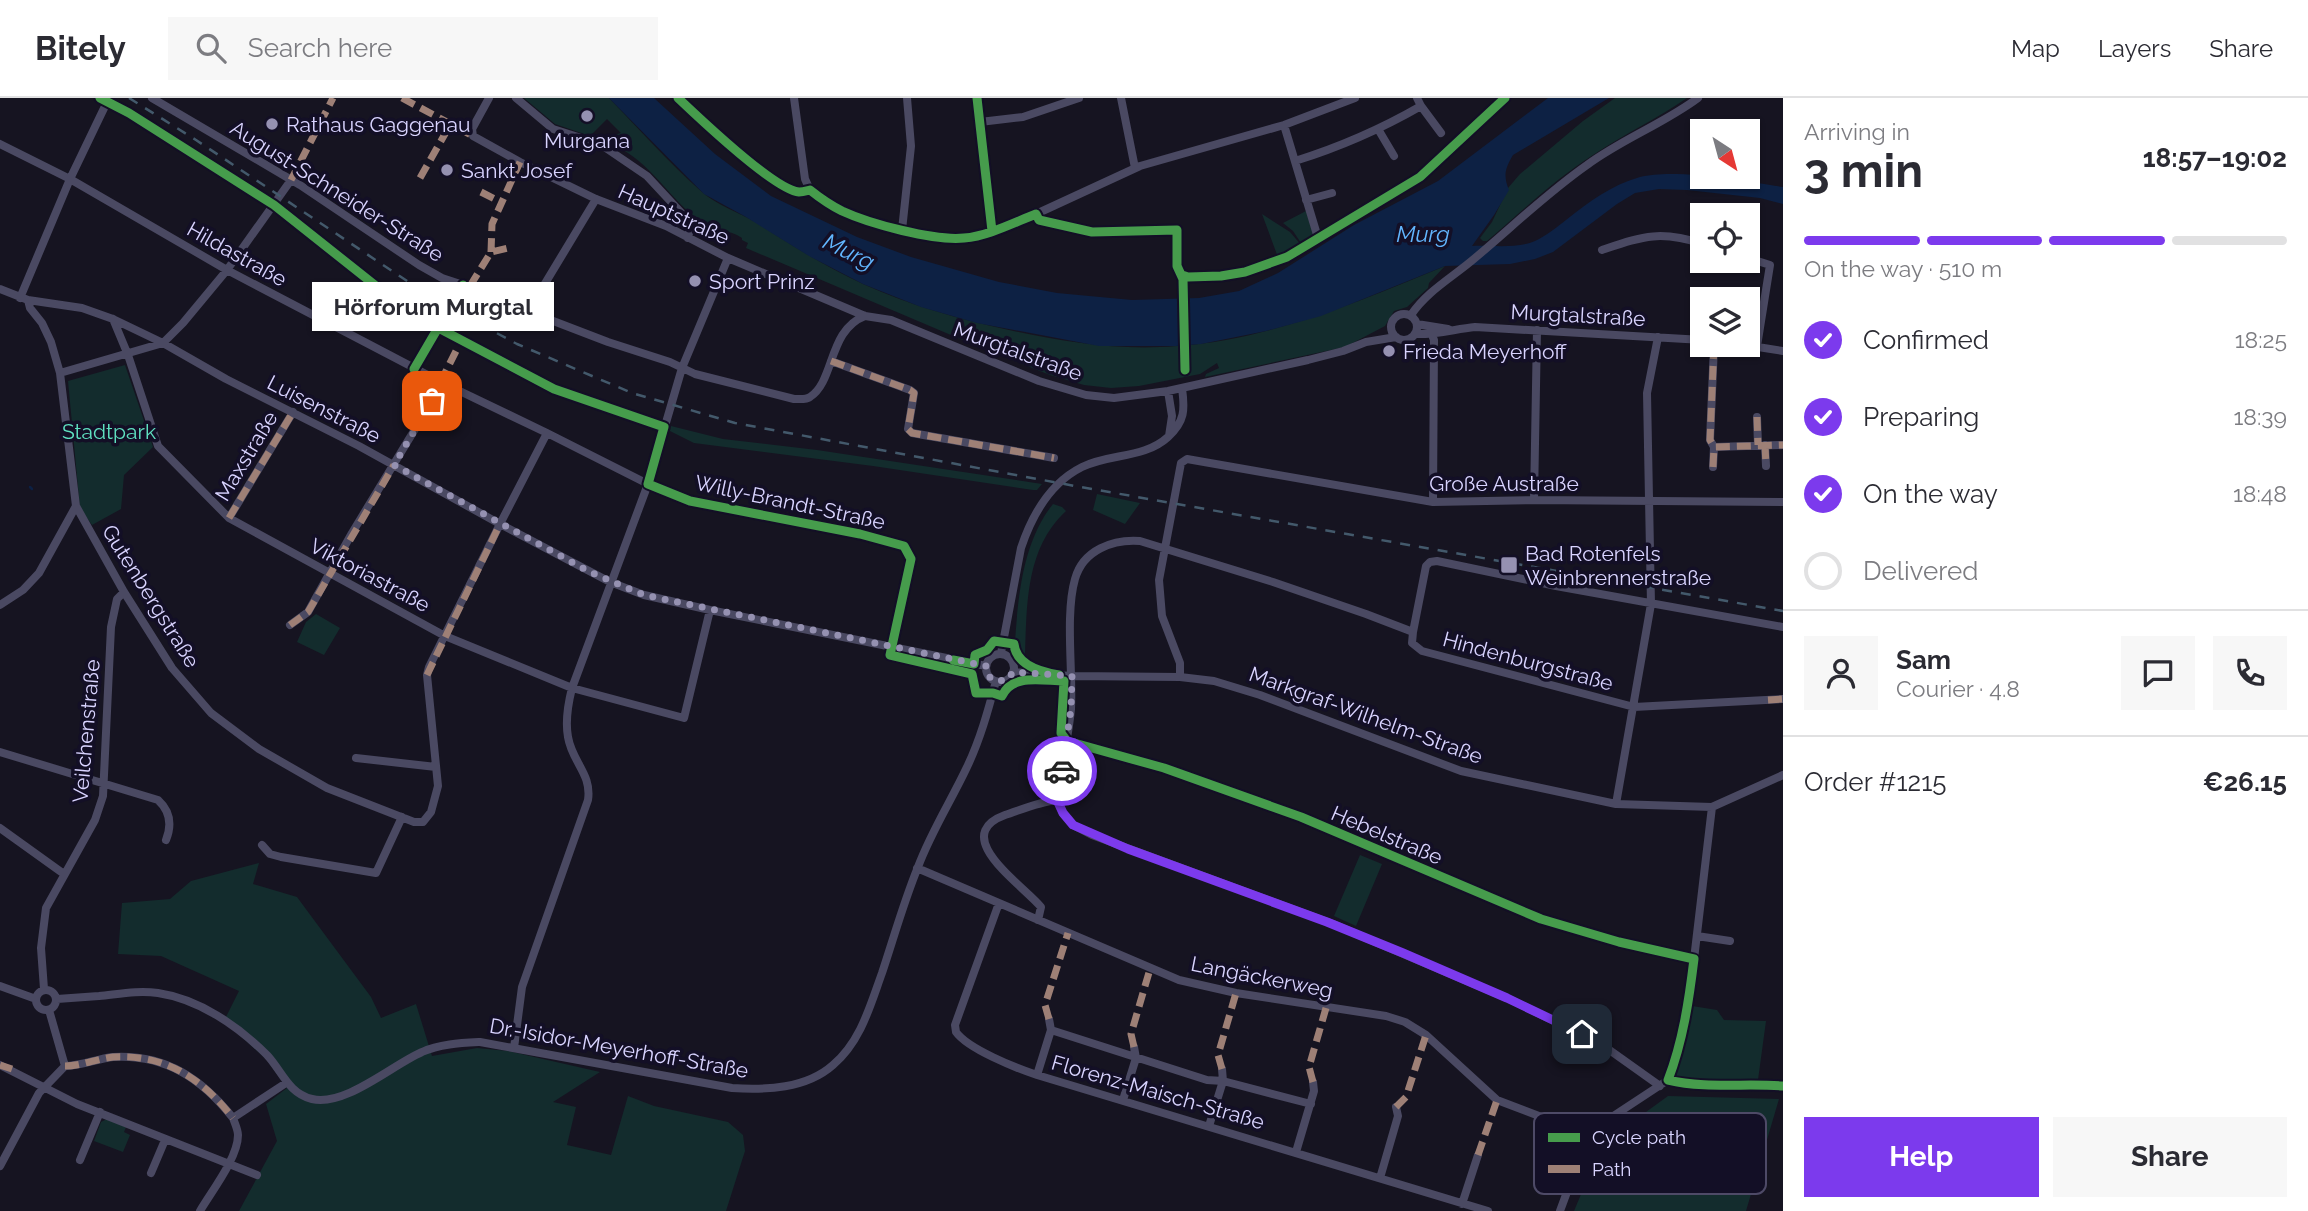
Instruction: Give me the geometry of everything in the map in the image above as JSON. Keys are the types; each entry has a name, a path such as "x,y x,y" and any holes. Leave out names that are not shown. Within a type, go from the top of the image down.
{"street":[{"name":"August-Schneider-Straße","path":"152,98 291,180 431,271 695,374 794,399 811,397 849,325 865,316"},
{"name":"Hauptstraße","path":"489,98 472,129 473,136 596,199 666,226 728,258 865,316"},
{"path":"516,98 553,129 600,144 647,176 687,219 690,229 688,238"},
{"path":"678,98 752,163 786,186 799,192 810,190"},
{"path":"794,98 805,179 810,190 844,212 902,230 936,237 961,238 992,231 1036,214 1135,168 1284,125 1355,98"},
{"path":"902,230 911,146 907,98"},
{"path":"977,98 992,231"},
{"path":"979,122 1023,117 1079,98"},
{"path":"1121,98 1135,168"},
{"path":"1415,334 1417,324 1411,315 1424,299 1588,164 1698,98"},
{"path":"24,299 104,100 274,205"},
{"path":"1295,161 1378,130 1419,102 1441,133"},
{"path":"1284,125 1318,239"},
{"path":"1378,130 1394,156"},
{"name":"Hildastraße","path":"0,144 70,179 227,270 443,383 648,484"},
{"path":"60,373 163,343 227,270 291,180"},
{"path":"1306,200 1332,193"},
{"path":"529,310 596,199"},
{"path":"1036,214 1039,220 1092,232 1177,230 1177,266 1182,275"},
{"path":"1602,250 1641,237 1662,234 1690,241"},
{"path":"514,1048 522,987 590,789 568,739 568,708 572,688 648,484 682,368 728,258"},
{"path":"1760,262 1770,265 1760,327"},
{"name":"Luisenstraße","path":"0,289 24,299 82,308 113,319 163,343 226,379 394,465 611,582 644,595 986,666"},
{"name":"Gutenbergstraße","path":"24,299 42,323 60,373 76,506 124,592 172,667 211,713 259,749 327,788 414,822 423,822 431,812 437,795 436,767"},
{"name":"Murgtalstraße","path":"865,316 891,320 1026,376 1073,392 1114,398 1168,391 1343,351 1367,342 1391,327 1396,316 1411,315"},
{"name":"Viktoriastraße","path":"113,319 128,355 158,446 229,518 445,636 572,688 684,718 710,610"},
{"name":"Murgtalstraße","path":"1417,324 1451,329"},
{"path":"1391,327 1396,338"},
{"name":"Murgtalstraße","path":"1367,342 1396,338 1406,340 1415,334 1432,335 1451,329 1475,327 1690,339"},
{"path":"1534,500 1537,330"},
{"path":"1432,335 1433,502"},
{"path":"1616,804 1651,604 1647,393 1658,337"},
{"path":"1760,347 1783,351"},
{"path":"1713,357 1710,440 1714,447 1713,467"},
{"path":"831,361 914,393 908,429 912,433 1054,458"},
{"path":"290,625 308,612 443,383"},
{"path":"1001,653 1021,548 1033,517 1042,503 1056,486 1082,468 1102,460 1142,452 1169,436 1184,416 1182,388"},
{"path":"1168,391 1172,416 1169,436"},
{"name":"Maxstraße","path":"229,518 293,412"},
{"path":"1757,417 1766,466"},
{"path":"356,758 436,767 427,675 547,433"},
{"path":"1714,447 1783,445"},
{"name":"Große Austraße","path":"1165,548 1181,463 1187,459 1433,502 1783,502"},
{"name":"Willy-Brandt-Straße","path":"648,484 690,501 904,545 911,559 891,648"},
{"path":"0,605 23,590 38,573 76,506"},
{"name":"Hindenburgstraße","path":"1057,800 1067,741 1072,676 1072,596 1075,579 1083,564 1095,551 1114,543 1140,541 1165,548 1413,632 1412,643 1422,651 1634,707 1783,699"},
{"path":"1165,548 1159,580 1160,600 1162,616 1180,663 1180,677"},
{"path":"1413,632 1426,566 1430,562 1783,627"},
{"name":"Veilchenstraße","path":"44,989 41,948 46,908 95,820 103,796 111,627 117,599 124,592"},
{"path":"1001,653 1012,660 1013,672 1007,680 996,681 988,676 986,666 990,657 1001,653"},
{"name":"Markgraf-Wilhelm-Straße","path":"1013,672 1072,676 1195,677 1236,687 1461,771 1616,804 1712,807 1783,775"},
{"name":"Dr.-Isidor-Meyerhoff-Straße","path":"286,1083 312,1099 328,1100 346,1094 424,1050 457,1043 480,1042 732,1088 780,1088 817,1076 834,1065 859,1034 917,868 930,836 971,757 996,681"},
{"name":"Hebelstraße","path":"1067,741 1164,768 1289,812 1541,919 1619,942 1694,959"},
{"path":"0,752 158,800 169,816 170,825 166,840"},
{"path":"1038,920 1041,907 991,857 984,840 984,831 989,822 998,818 1035,804 1057,800 1073,825 1092,835 1333,924 1507,998 1601,1044 1664,1083 1783,1086"},
{"path":"1618,1113 1664,1083 1677,1056 1690,993 1712,807"},
{"path":"262,845 270,854 281,857 376,873 402,817"},
{"path":"0,828 64,874"},
{"name":"Langäckerweg","path":"917,868 1180,980 1236,993 1386,1016 1405,1022 1426,1035 1497,1100 1534,1114"},
{"name":"Florenz-Maisch-Straße","path":"999,902 955,1025 956,1032 967,1043 1018,1069 1488,1211"},
{"path":"1697,936 1730,941"},
{"path":"0,986 36,999"},
{"path":"44,989 53,991 57,999 56,1004 48,1010 37,1006 37,995 44,989"},
{"path":"57,999 134,992 157,993 187,1000 218,1016 247,1037 268,1057 286,1083 233,1118"},
{"path":"48,1010 65,1066"},
{"path":"1037,1075 1051,1030 1049,1019"},
{"path":"1051,1030 1207,1080 1223,1081 1311,1104"},
{"path":"1123,1100 1136,1058 1134,1046"},
{"path":"0,1166 43,1086 65,1066 112,1058 159,1062 195,1079 212,1093 233,1118 238,1136 228,1164 200,1211"},
{"path":"0,1065 77,1104 257,1175"},
{"path":"1209,1126 1223,1081 1222,1069"},
{"path":"1296,1152 1311,1104 1313,1082"},
{"path":"1380,1178 1398,1116 1396,1108"},
{"path":"80,1160 100,1112"},
{"path":"151,1173 165,1140"},
{"path":"1462,1204 1478,1155"},
{"path":"1560,1211 1566,1194"}],"green space":[{"path":"524,98 609,98 708,197 836,270 880,292 934,311 1051,338 1092,344 1155,347 1245,336 1314,317 1445,266 1429,283 1428,288 1407,307 1394,311 1385,326 1345,347 1205,377 1219,368 1217,363 1200,374 1139,386 1111,388 1084,385 1050,375 965,341 746,248 748,243 737,235 698,220 645,166 621,149 607,143 606,137 621,133 607,119 590,136 555,124"},
{"path":"1615,98 1687,98 1579,164 1487,241 1483,241 1480,238 1492,222 1508,188 1520,174"},
{"path":"1306,211 1315,239 1303,246 1293,231 1283,223"},
{"path":"1262,214 1290,232 1302,246 1279,260"},
{"name":"Stadtpark","path":"125,365 153,447 124,475 121,509 92,525 80,508 68,381"},
{"path":"671,426 723,439 817,450 1042,484 1037,490 1033,490 694,443 670,431"},
{"path":"1097,494 1140,503 1125,524 1093,510"},
{"path":"1053,504 1066,511 1052,527 1035,562 1030,581 1025,661 1016,650 1015,643 1020,588 1035,535"},
{"path":"316,614 340,628 324,655 297,642 306,622"},
{"path":"1360,855 1382,864 1356,926 1334,916"},
{"path":"259,863 253,884 297,897 371,997 381,1018 416,1004 432,1056 477,1048 508,1051 600,1072 553,1102 576,1107 567,1145 611,1155 628,1096 654,1106 728,1122 743,1135 745,1151 726,1211 239,1211 277,1141 266,1104 287,1088 266,1059 224,1021 239,991 161,956 118,954 122,903 170,899 191,881"},
{"path":"1692,1006 1717,1010 1724,1020 1766,1021 1758,1080 1689,1083 1679,1081 1676,1076"},
{"path":"1668,1096 1779,1099 1766,1143 1766,1113 1645,1113"},
{"path":"107,1119 126,1127 124,1132 130,1135 123,1152 94,1141 101,1122"},
{"path":"1581,1194 1751,1194 1746,1211 1574,1211"}],"water":[{"name":"Murg","path":"609,98 654,98 715,154 771,196 857,237 911,257 999,282 1057,293 1132,300 1199,298 1239,291 1278,273 1354,225 1438,181 1548,98 1609,98 1513,155 1506,172 1509,190 1472,246 1512,246 1535,241 1610,189 1629,180 1654,175 1690,175 1690,189 1760,189 1760,184 1783,187 1783,204 1760,198 1687,190 1659,189 1635,193 1553,252 1535,259 1510,264 1445,266 1321,316 1266,331 1201,344 1099,346 977,323 921,307 863,284 809,256 704,194"}],"railway":[{"path":"129,98 437,301 517,344 632,393 735,423 1783,611"}],"marked path":[{"path":"291,180 333,98"},
{"path":"402,98 473,136"},
{"path":"420,178 450,125"},
{"path":"491,252 492,224 520,162"},
{"path":"481,192 501,202"},
{"path":"470,286 491,252 508,248"},
{"path":"443,383 443,377 461,341"},
{"path":"1713,357 1710,440 1714,447 1783,445"},
{"path":"831,361 914,393 908,429 912,433 1054,458"},
{"path":"229,518 293,412"},
{"path":"1757,417 1758,445"},
{"path":"1765,445 1766,466"},
{"path":"1713,467 1714,447"},
{"path":"290,625 308,612 394,465"},
{"path":"427,675 500,524"},
{"path":"1768,700 1783,699"},
{"path":"1049,1019 1045,1005 1068,933"},
{"path":"1134,1047 1131,1034 1150,969"},
{"path":"1222,1069 1218,1055 1236,993"},
{"path":"1313,1082 1309,1067 1326,1008"},
{"path":"1396,1107 1406,1097 1426,1035"},
{"path":"65,1066 113,1057 150,1060 166,1065 195,1081 233,1118"},
{"path":"0,1065 12,1069"},
{"path":"1478,1155 1497,1100"}],"cycle path":[{"path":"100,98 129,113 274,205 410,313 554,389 664,427 648,484 690,501 860,534 904,546 911,559 890,655 972,674 976,693 1002,696 1007,689 1020,681 1064,681 1061,733 1067,741"},
{"path":"678,98 773,179 799,192 810,190 842,211 885,226 936,237 964,238 991,232 1036,214 1039,220 1092,232 1177,230 1177,266 1183,279 1185,370"},
{"path":"977,98 992,231"},
{"path":"1182,275 1221,276 1245,272 1287,257 1420,177 1505,98"},
{"path":"414,369 463,285"},
{"path":"953,660 974,664 975,655 987,650 994,641 1014,644 1024,662 1044,672 1059,675"},
{"path":"1067,741 1164,768 1301,817 1541,919 1619,942 1694,959 1682,1035 1668,1080 1697,1084 1783,1086"}],"way so far":[{"path":"432,401 394,465 611,582 644,595 710,610 986,666 986,673 996,681 1007,680 1013,672 1072,676 1071,709 1062,771"}],"place":[{"name":"Murgana","path":"587,116"},
{"name":"Rathaus Gaggenau","path":"272,124"},
{"name":"Sankt Josef","path":"447,170"},
{"name":"Sport Prinz","path":"695,281"},
{"name":"Frieda Meyerhoff","path":"1389,351"},
{"name":"Hörforum Murgtal","path":"432,401"},
{"name":"Bad Rotenfels Weinbrennerstraße","path":"1509,565"}],"route":[{"path":"1062,771 1057,800 1060,807 1073,825 1092,835 1327,922 1507,998 1582,1034"}]}
